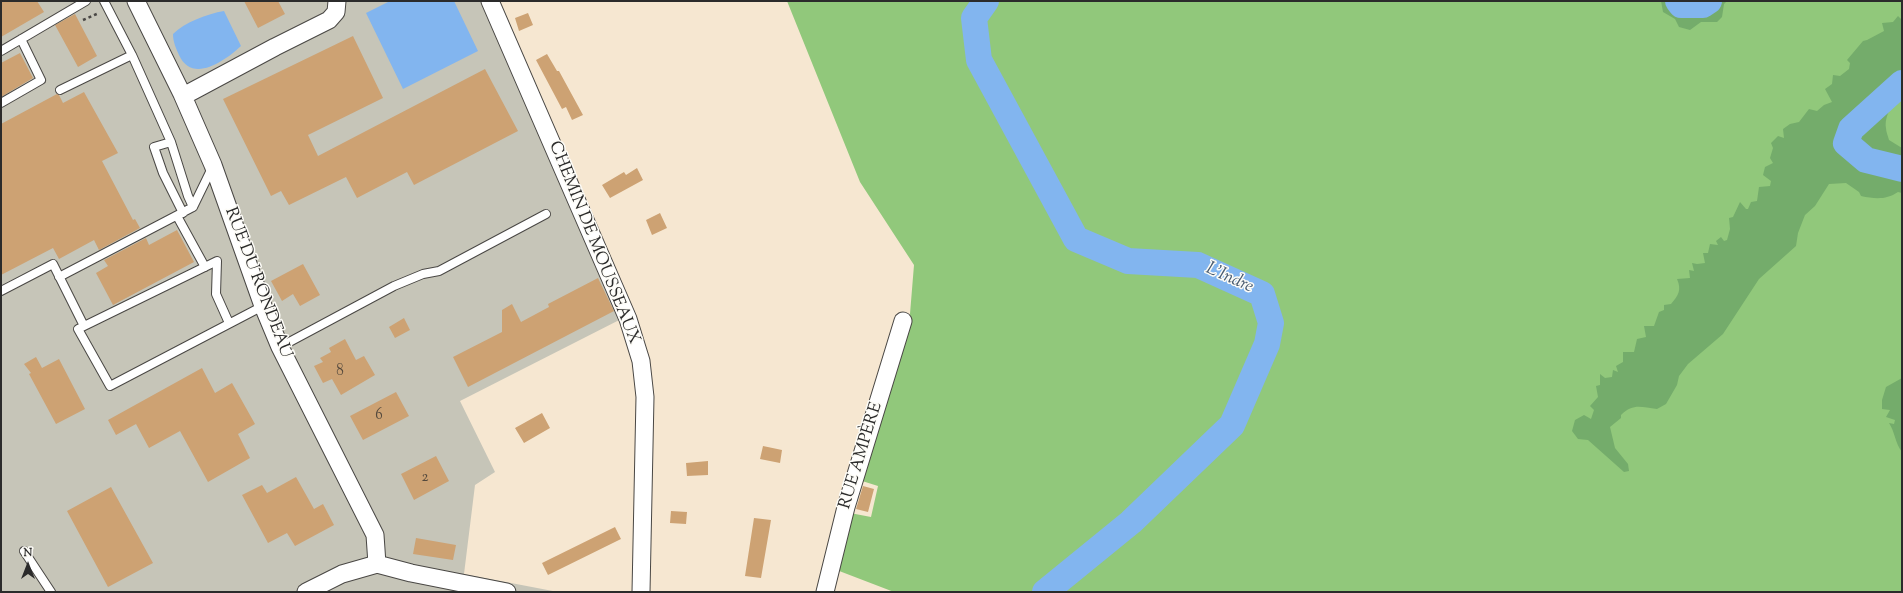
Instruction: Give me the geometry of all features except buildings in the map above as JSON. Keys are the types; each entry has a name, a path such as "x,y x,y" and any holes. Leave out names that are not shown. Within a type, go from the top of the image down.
{"street":[{"name":"RUE DU RONDEAU","path":"136,1 182,94 213,165 262,306 280,347 375,535 377,564"},
{"path":"182,94 189,93 329,20 336,12 337,1"},
{"name":"CHEMIN DE MOUSSEAUX","path":"490,1 628,319 641,361 644,397 641,592"},
{"name":"RUE AMPÈRE","path":"825,592 846,507 903,322"},
{"path":"306,592 342,574 377,564 411,573 507,592"}],"lane":[{"path":"1,51 86,1"},
{"path":"104,1 132,55 171,142 188,196 193,207"},
{"path":"1,103 41,80 21,39"},
{"path":"60,90 132,55"},
{"path":"171,142 154,147 180,214 205,267"},
{"path":"59,277 193,207 213,165"},
{"path":"280,347 394,286 423,274 439,271 546,214"},
{"path":"229,323 216,294 217,261 78,329 110,386 262,306"},
{"path":"1,291 53,264 84,326"},
{"path":"24,551 51,592"}],"shaded area":[{"path":"1,1 497,1 635,312 460,401 495,472 475,485 464,574 558,592 1,592"}],"green space":[{"path":"787,1 1902,1 1902,592 894,592 834,569 850,513 871,517 878,486 859,480 909,326 914,265 860,182"},
{"path":"1661,1 1727,1 1724,4 1722,17 1717,22 1701,22 1690,30 1679,27 1675,19 1663,12"},
{"path":"1898,16 1902,20 1902,94 1895,100 1890,109 1886,119 1886,131 1889,140 1902,148 1902,193 1898,192 1885,198 1871,198 1861,196 1859,192 1846,183 1829,184 1815,206 1805,215 1798,233 1796,246 1759,279 1723,334 1688,364 1679,376 1677,385 1666,404 1657,409 1633,407 1625,411 1621,415 1621,418 1610,427 1615,448 1628,464 1629,471 1624,472 1588,440 1578,439 1572,431 1575,420 1584,415 1591,419 1594,410 1590,406 1598,397 1596,386 1600,385 1600,374 1605,378 1612,377 1613,370 1618,372 1616,366 1623,362 1623,352 1634,352 1637,339 1646,337 1644,326 1654,326 1659,312 1664,310 1664,305 1671,304 1676,298 1679,290 1677,279 1690,278 1689,270 1694,271 1692,263 1705,263 1703,253 1708,253 1710,244 1718,245 1716,241 1721,237 1724,241 1727,240 1730,229 1729,218 1733,217 1740,202 1746,209 1748,209 1751,202 1757,201 1759,187 1770,186 1771,181 1763,175 1765,167 1773,163 1770,158 1773,148 1771,143 1778,136 1784,138 1783,129 1790,124 1799,122 1809,109 1817,111 1824,105 1832,102 1825,89 1832,84 1833,75 1840,76 1849,69 1850,63 1847,60 1863,41 1884,31 1882,23 1893,22"},
{"path":"1902,378 1902,452 1889,423 1894,424 1895,420 1886,417 1890,410 1882,409 1882,400 1886,387"}],"water":[{"path":"390,1 454,1 478,51 403,89 366,13"},
{"path":"224,11 241,46 226,58 209,67 200,69 192,68 185,64 179,55 173,34 197,19"}],"waterway":[{"name":"L'Indre","path":"986,1 974,18 979,60 1076,239 1128,261 1198,265 1262,294 1271,323 1267,344 1232,425 1131,522 1045,592"},
{"name":"L'Indre","path":"1678,1 1681,5 1703,5 1709,1"},
{"name":"L'Indre","path":"1902,83 1851,129 1846,143 1866,160 1902,169"}]}
